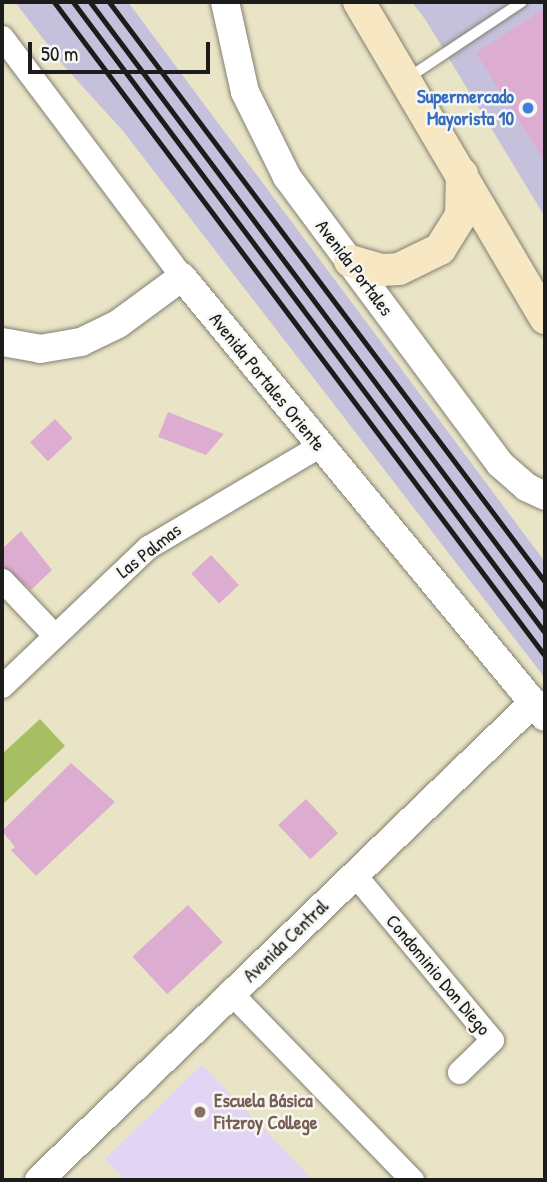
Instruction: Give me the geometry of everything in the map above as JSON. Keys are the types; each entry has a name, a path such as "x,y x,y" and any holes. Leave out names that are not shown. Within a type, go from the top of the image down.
{"main road":[{"path":"359,2 545,318"},
{"path":"350,261 382,270 399,269 440,249 461,216 461,173"}],"street":[{"name":"Avenida Portales","path":"226,2 237,67 258,124 287,177 500,464 526,487 545,496"},
{"name":"Avenida Portales Oriente","path":"2,37 182,277 539,710"},
{"path":"2,342 40,349 81,342 118,324 182,277"},
{"name":"Las Palmas","path":"2,686 157,540 319,446"},
{"path":"2,580 54,635"},
{"name":"Avenida Central","path":"39,1180 355,875 539,710"},
{"name":"Condominio Don Diego","path":"355,875 492,1040 459,1072"},
{"path":"232,994 412,1180"}],"lane":[{"path":"406,80 522,2"}],"shaded area":[{"path":"15,2 128,2 545,562 545,678 123,131 64,66"},
{"path":"412,2 545,2 545,217 425,19"},
{"name":"Escuela Básica Fitzroy College","path":"202,1065 313,1180 125,1180 105,1159"}],"green space":[{"path":"40,719 65,746 2,805 2,754"}],"building":[{"name":"Supermercado Mayorista 10","path":"545,8 545,162 476,53"},
{"path":"168,412 224,434 206,455 158,437"},
{"path":"55,419 73,438 48,461 30,442"},
{"path":"21,531 52,570 31,590 2,566 2,549"},
{"path":"211,555 239,585 219,603 191,573"},
{"path":"71,763 115,802 36,876 11,850 15,847 2,831"},
{"path":"306,799 338,833 310,859 278,825"},
{"path":"188,905 223,942 167,994 132,957"}],"railway":[{"path":"54,2 545,656"},
{"path":"73,2 545,633"},
{"path":"90,2 545,609"},
{"path":"109,2 545,582"}],"place":[{"name":"Supermercado Mayorista 10","path":"528,108"},
{"name":"Escuela Básica Fitzroy College","path":"200,1112"}]}
